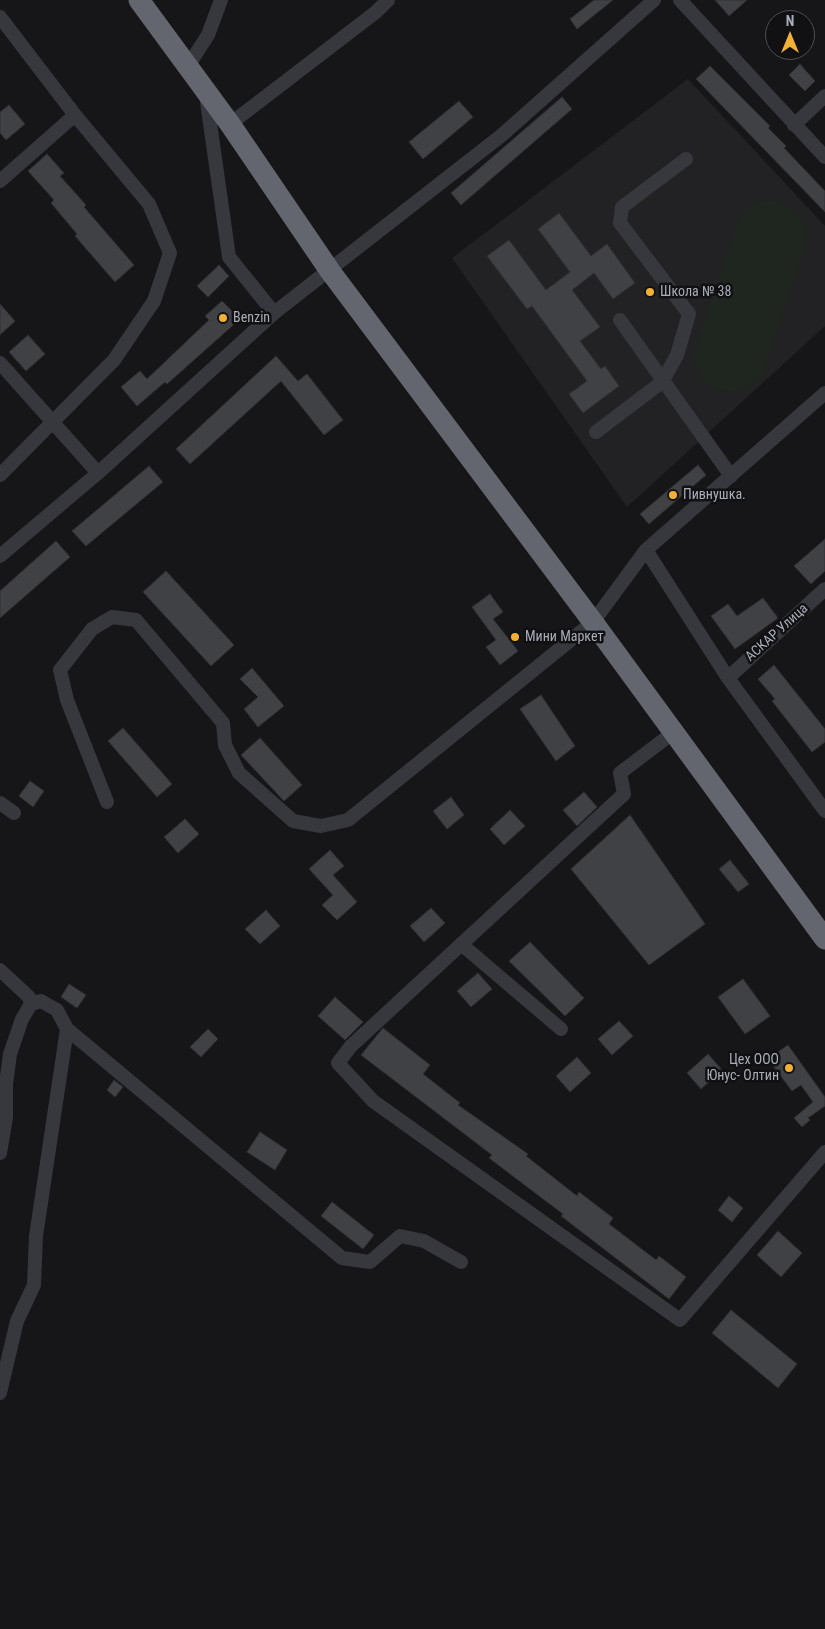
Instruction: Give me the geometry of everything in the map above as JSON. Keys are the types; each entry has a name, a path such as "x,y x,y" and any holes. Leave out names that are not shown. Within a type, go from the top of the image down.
{"highway":[{"path":"139,0 230,124 330,271 822,928"}],"street":[{"path":"188,66 208,34 220,0"},
{"path":"230,124 376,12 388,0"},
{"path":"0,556 98,473 274,313 502,135 654,0"},
{"path":"680,0 825,158"},
{"path":"0,17 75,115 149,204 170,253 154,301 114,360 0,475"},
{"path":"206,92 229,257 274,313"},
{"path":"794,125 825,96"},
{"path":"0,181 75,115"},
{"path":"596,432 662,382 677,356 689,314 620,223 622,207 686,159"},
{"path":"620,320 662,382 731,476"},
{"path":"0,363 98,473"},
{"path":"107,802 67,700 60,670 92,629 112,617 136,620 223,723 226,745 239,773 293,821 322,826 348,820 593,622 646,550 825,393"},
{"path":"646,550 728,678 825,811"},
{"name":"АСКАР Улица","path":"728,678 825,589"},
{"path":"674,732 620,773 624,794 351,1046 338,1063 373,1101 680,1320 825,1152"},
{"path":"0,803 14,814"},
{"path":"461,944 561,1028"},
{"path":"0,970 29,997 31,1004"},
{"path":"0,1153 6,1118 6,1084 10,1054 22,1019 31,1004 41,1001 57,1010 67,1028 342,1258 370,1262 400,1236 424,1241 461,1262"},
{"path":"0,1393 17,1321 34,1285 36,1236 67,1028"}],"shaded area":[{"name":"Школа № 38","path":"688,79 825,226 825,326 627,507 452,258"},
{"path":"770,200 782,202 792,207 801,216 806,227 807,238 761,376 753,385 742,390 730,392 719,390 708,385 700,376 695,365 694,354 740,216 748,207 758,202"}],"building":[{"path":"594,0 613,0 577,29 570,19"},
{"path":"715,0 747,0 729,16"},
{"path":"800,64 815,81 805,91 789,75"},
{"path":"710,66 770,126 768,128 786,146 784,148 825,191 825,212 696,79"},
{"path":"562,97 572,109 461,205 451,193"},
{"path":"459,101 473,117 423,159 409,142"},
{"path":"9,105 25,124 6,140 0,133 0,112"},
{"path":"47,154 64,173 60,176 86,205 84,207 134,265 115,282 75,236 77,234 51,203 54,200 28,171"},
{"path":"559,213 591,256 607,244 635,283 613,299 594,273 572,290 600,327 580,341 601,369 605,366 619,386 583,413 569,394 587,381 532,306 527,309 487,256 509,240 546,290 570,272 538,229"},
{"path":"219,265 229,276 208,297 197,286"},
{"path":"222,301 240,319 167,384 165,382 137,406 121,387 140,371 147,379 209,320 205,316"},
{"path":"0,304 15,321 0,335"},
{"path":"28,335 45,354 26,371 9,352"},
{"path":"276,356 298,381 307,374 343,420 324,435 281,381 190,464 176,449"},
{"name":"Пивнушка.","path":"698,465 706,475 649,524 640,514"},
{"path":"149,466 163,482 86,546 72,531"},
{"path":"825,539 825,571 811,584 794,566"},
{"path":"56,541 70,557 0,618 0,591"},
{"path":"166,571 234,645 211,666 143,592"},
{"path":"490,594 503,612 493,619 518,651 500,665 486,647 496,640 472,607"},
{"path":"763,598 778,618 735,649 711,616 728,604 737,616"},
{"path":"774,665 825,729 825,742 812,752 772,701 775,699 758,679"},
{"path":"252,668 284,706 258,727 244,709 258,697 240,679"},
{"path":"541,695 575,746 556,761 520,709"},
{"path":"123,728 172,784 157,797 108,741"},
{"path":"260,738 302,785 284,801 241,755"},
{"path":"30,781 44,791 33,807 19,796"},
{"path":"584,792 597,807 577,826 563,810"},
{"path":"451,797 464,815 447,829 433,811"},
{"path":"510,810 525,826 504,845 490,829"},
{"path":"630,815 705,924 649,965 571,869"},
{"path":"185,819 199,834 178,853 164,837"},
{"path":"330,850 344,866 333,875 357,902 337,920 322,905 333,895 309,869"},
{"path":"730,860 749,884 738,892 719,869"},
{"path":"431,908 445,923 424,942 410,926"},
{"path":"266,910 280,926 260,944 245,929"},
{"path":"530,942 584,998 565,1016 509,961"},
{"path":"478,973 492,989 471,1007 457,991"},
{"path":"743,979 770,1016 745,1034 718,997"},
{"path":"69,984 86,995 77,1008 61,997"},
{"path":"335,997 363,1022 345,1040 318,1016"},
{"path":"619,1021 633,1036 612,1055 598,1039"},
{"path":"383,1028 430,1065 423,1074 460,1103 458,1105 528,1154 526,1156 577,1196 579,1192 613,1218 609,1224 656,1260 659,1256 686,1277 669,1299 561,1216 563,1214 489,1158 492,1155 361,1055"},
{"path":"208,1029 218,1039 201,1057 190,1047"},
{"path":"788,1045 825,1097 825,1106 808,1118 810,1120 802,1127 794,1118 813,1102 801,1085 792,1091 768,1059"},
{"path":"708,1054 722,1070 701,1089 687,1073"},
{"path":"577,1057 591,1073 570,1092 556,1076"},
{"path":"114,1080 123,1087 115,1097 107,1090"},
{"path":"260,1132 287,1150 275,1170 247,1152"},
{"path":"729,1196 743,1208 732,1222 718,1210"},
{"path":"332,1202 374,1235 363,1249 321,1216"},
{"path":"778,1231 802,1253 781,1277 757,1255"},
{"path":"731,1310 797,1364 778,1388 712,1333"}],"place":[{"name":"Школа № 38","path":"650,292"},
{"name":"Benzin","path":"223,318"},
{"name":"Пивнушка.","path":"673,495"},
{"name":"Мини Маркет","path":"515,637"},
{"name":"Цех ООО Юнус- Олтин","path":"789,1068"}]}
